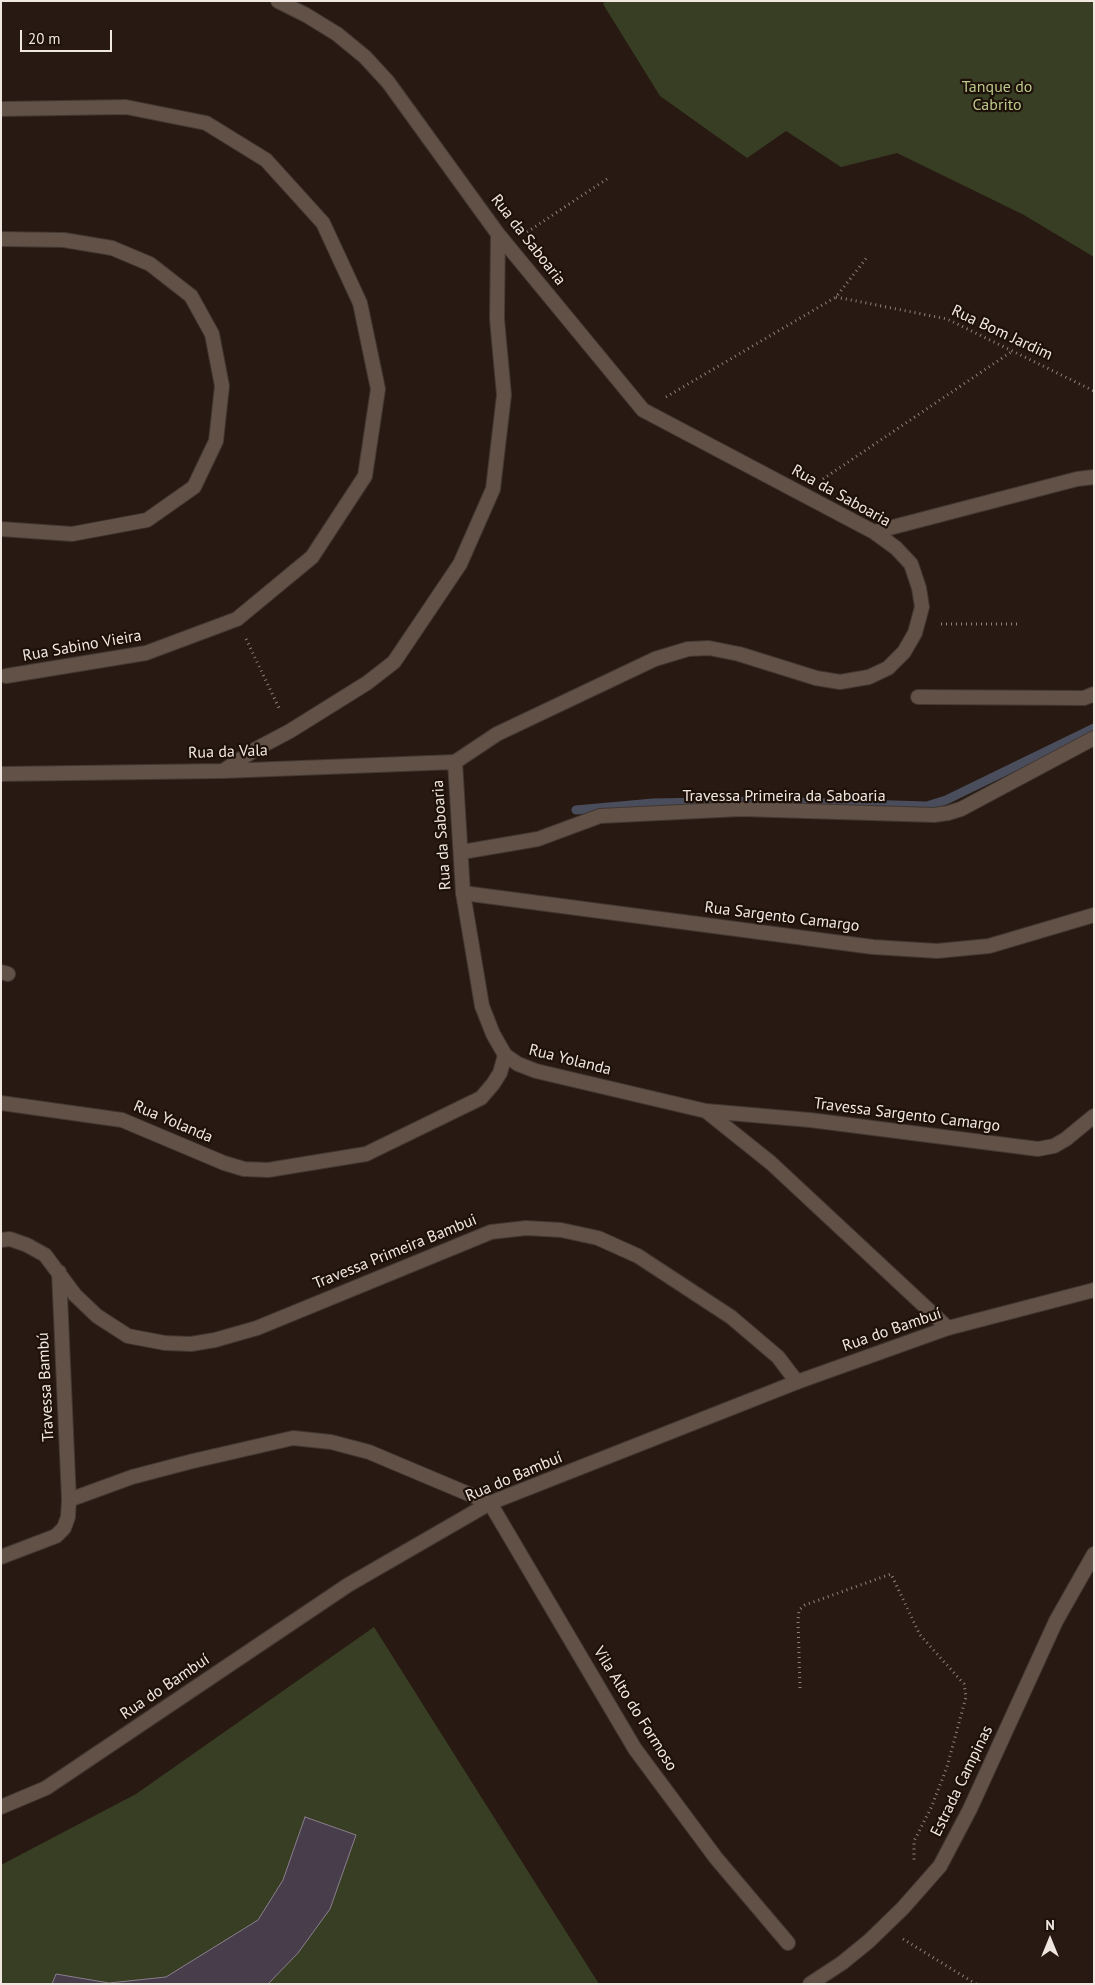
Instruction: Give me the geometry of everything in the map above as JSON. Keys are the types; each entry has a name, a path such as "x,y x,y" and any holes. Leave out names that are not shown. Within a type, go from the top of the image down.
{"street":[{"name":"Rua da Saboaria","path":"278,1 337,34 366,57 388,82 498,234 643,410 874,532 896,548 911,564 919,588 922,607 918,624 904,652 888,668 869,677 840,682 816,678 740,654 709,648 688,649 671,653 498,734 455,762 462,852 463,893 482,1006 505,1055"},
{"name":"Rua Sabino Vieira","path":"1,109 126,107 206,123 266,160 323,223 360,303 378,389 366,476 312,557 237,619 146,653 6,676"},
{"path":"223,771 256,749 290,731 368,683 394,662 460,564 493,489 504,395 498,319 498,234"},
{"path":"1,239 64,240 112,248 150,264 191,296 212,334 222,386 216,442 194,486 147,520 72,534 1,529"},
{"path":"874,532 1077,479 1094,477"},
{"path":"918,697 1084,698 1094,694"},
{"name":"Travessa Primeira da Saboaria","path":"462,852 538,839 600,816 742,810 934,815 948,813 961,809 1094,738"},
{"name":"Rua da Vala","path":"1,774 223,771 455,762"},
{"name":"Rua Sargento Camargo","path":"463,893 872,947 937,951 990,946 1094,915"},
{"name":"Rua Yolanda","path":"1,1103 122,1120 224,1163 244,1169 268,1170 366,1154 481,1098 494,1084 505,1055 518,1064 536,1070 706,1111 771,1163 948,1328"},
{"name":"Travessa Sargento Camargo","path":"706,1111 810,1120 1038,1149 1054,1146 1066,1139 1094,1116"},
{"name":"Travessa Primeira Bambui","path":"1,1240 10,1239 27,1244 45,1255 75,1295 97,1316 128,1336 165,1343 191,1344 215,1340 257,1328 492,1232 526,1228 561,1230 598,1238 638,1256 724,1312 778,1357 797,1382"},
{"name":"Travessa Bambú","path":"1,1557 56,1536 64,1528 68,1517 69,1500 59,1272"},
{"name":"Rua do Bambuí","path":"1,1807 46,1788 348,1585 490,1503 797,1382 948,1328 1094,1290"},
{"path":"69,1500 132,1477 293,1438 331,1442 369,1452 490,1503"},
{"name":"Vila Alto do Formoso","path":"490,1503 635,1749 716,1858 788,1943"},
{"name":"Estrada Campinas","path":"810,1984 842,1963 884,1927 940,1866 970,1809 1056,1621 1094,1554"}],"path":[{"path":"508,245 607,179"},
{"path":"643,410 836,297 868,256"},
{"name":"Rua Bom Jardim","path":"836,297 947,319 1094,391"},
{"path":"802,493 1011,351"},
{"path":"237,619 290,731"},
{"path":"918,624 1020,624"},
{"path":"800,1688 799,1610 805,1605 891,1574 920,1634 964,1684 966,1697 947,1767 931,1808 914,1841"},
{"path":"884,1927 976,1984"}],"green space":[{"name":"Tanque do Cabrito","path":"605,1 1094,1 1094,257 1024,215 897,153 841,167 786,131 747,158 660,96 603,4"},
{"path":"374,1627 599,1984 1,1984 1,1865 136,1794"}],"building":[{"path":"305,1817 356,1835 330,1909 298,1953 268,1984 52,1984 56,1974 109,1983 166,1977 258,1920 283,1880"}],"waterway":[{"path":"576,810 653,803 761,801 927,806 946,800 1094,728"}]}
